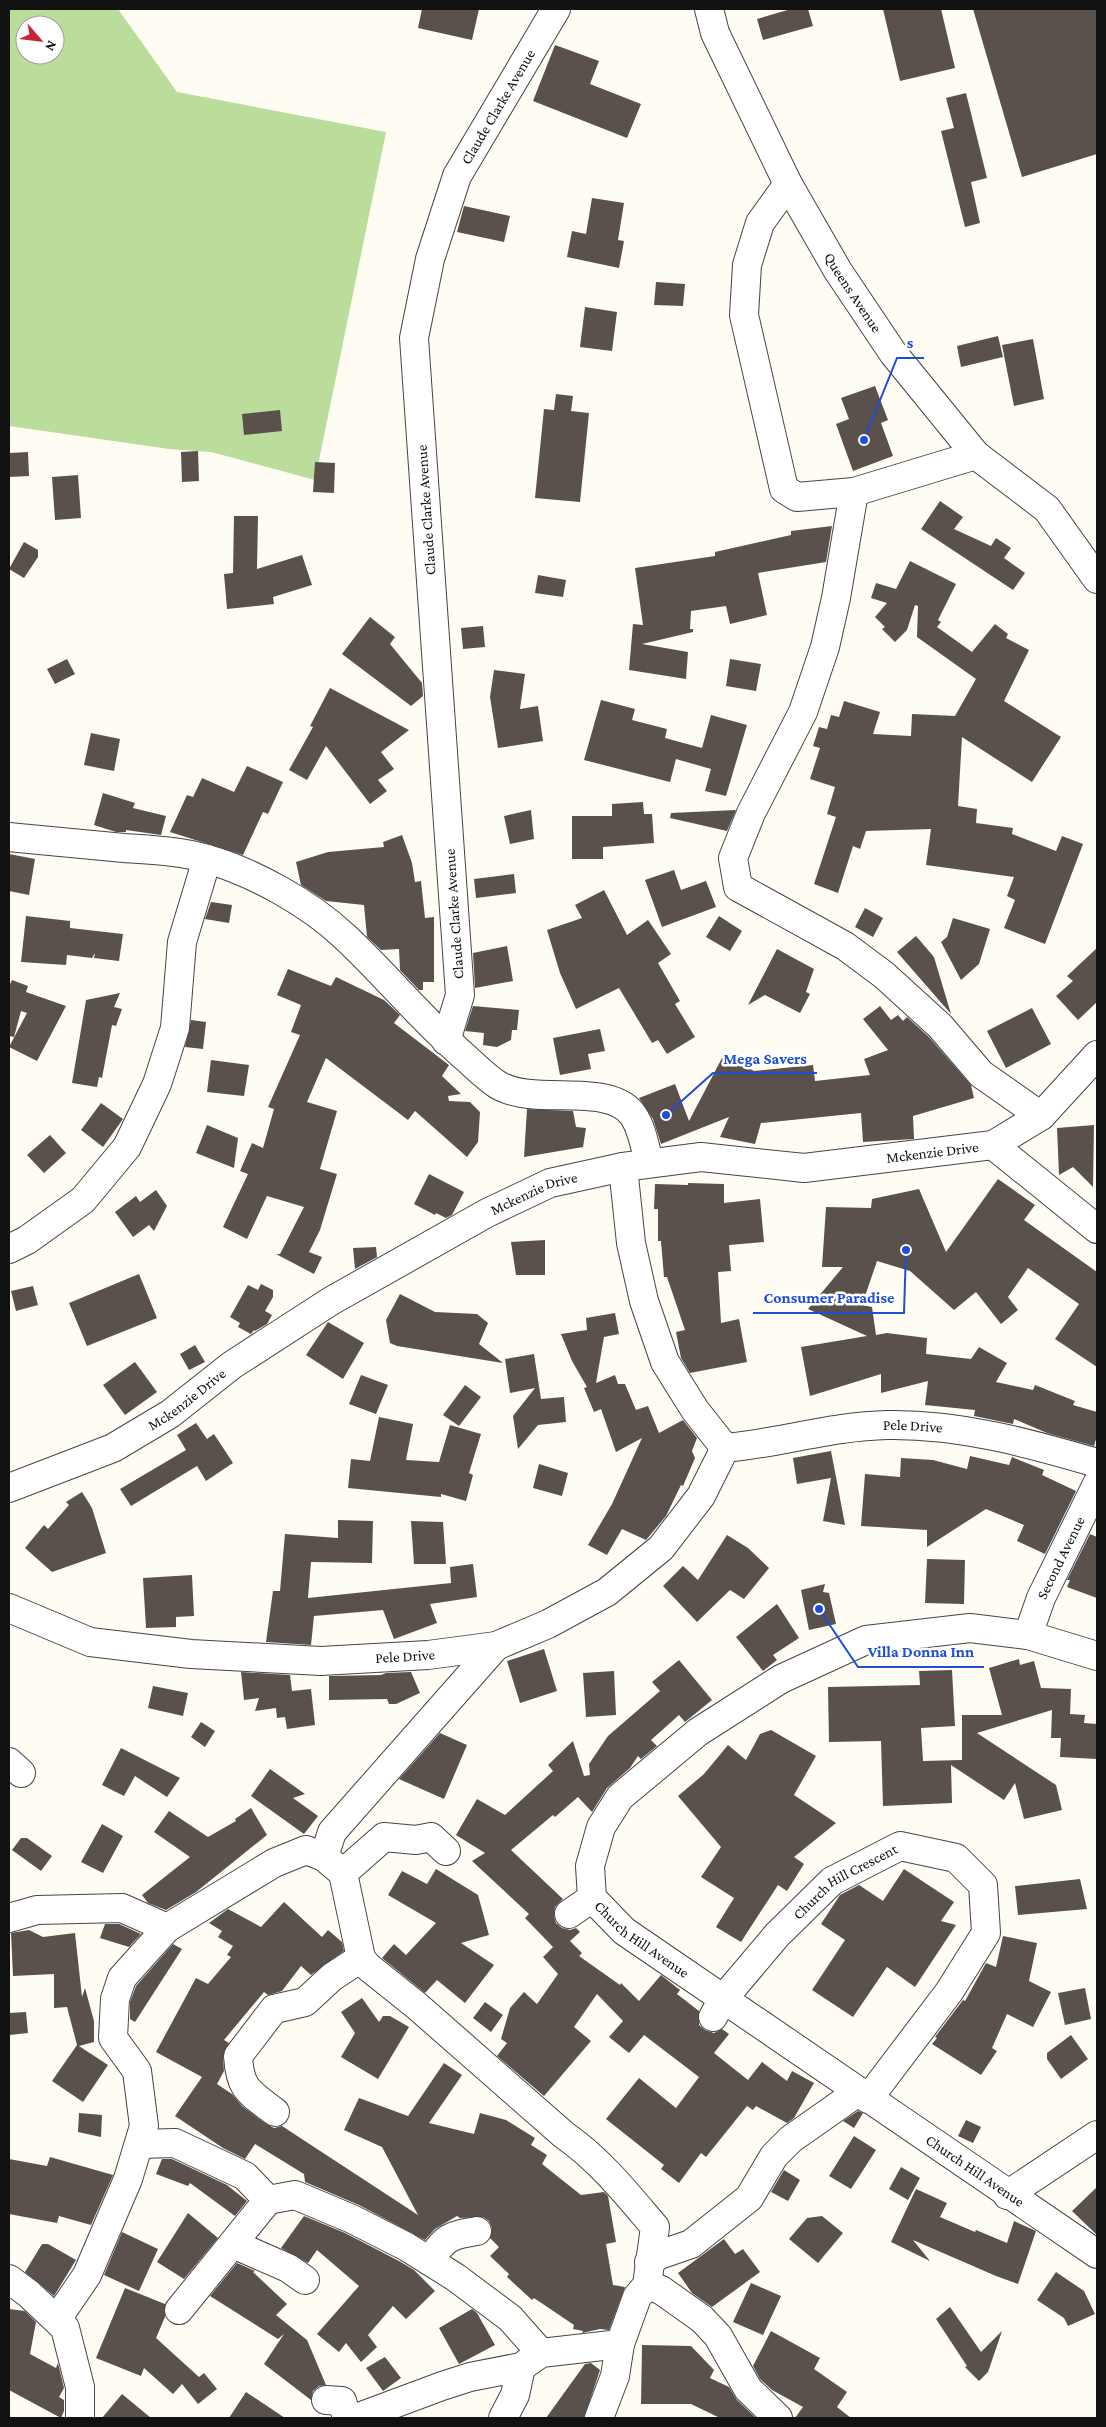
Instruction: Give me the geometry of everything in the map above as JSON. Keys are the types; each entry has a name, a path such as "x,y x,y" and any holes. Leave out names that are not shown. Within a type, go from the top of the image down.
{"street":[{"name":"Claude Clarke Avenue","path":"446,1041 460,995 414,338 430,259 457,176 556,9"},
{"name":"Queens Avenue","path":"709,9 715,33 788,184 838,271 893,353 976,455 1047,509 1097,579"},
{"path":"788,184 760,223 748,265 744,315 784,489 797,496 854,492 976,455"},
{"path":"854,492 836,598 825,647 803,712 751,812 733,858 738,887 844,946 884,975 940,1026 982,1074 1041,1116"},
{"path":"9,837 158,851 207,859 280,888 343,934 446,1041 498,1085 514,1092 532,1096 610,1099 623,1105 632,1114 639,1126 636,1164 635,1262 644,1301 665,1362 695,1410 725,1448"},
{"path":"9,1250 27,1240 83,1200 127,1147 157,1084 175,1028 182,942 207,859"},
{"name":"Mckenzie Drive","path":"9,1488 112,1448 170,1414 232,1366 331,1301 487,1213 550,1183 636,1164 701,1157 804,1168 993,1145 1041,1116 1097,1055"},
{"path":"993,1145 1097,1229"},
{"name":"Pele Drive","path":"9,1608 90,1642 191,1654 321,1661 428,1655 496,1646 548,1624 607,1592 661,1548 700,1496 725,1448 760,1445 817,1432 887,1425 952,1428 1019,1441 1097,1463"},
{"name":"Second Avenue","path":"1028,1635 1042,1598 1097,1484"},
{"name":"Church Hill Avenue","path":"1097,1656 1028,1635 970,1628 866,1640 781,1679 698,1732 620,1798 601,1827 590,1866 592,1898 624,1931 718,2008 863,2095 1007,2195 1097,2254"},
{"path":"496,1646 332,1832 334,1865 362,1958 367,1966 460,2058 532,2120 592,2156 655,2226 648,2273 620,2344 615,2376 599,2418"},
{"path":"334,1865 384,1837 416,1840 431,1837 446,1851"},
{"name":"Church Hill Crescent","path":"648,2273 659,2255 692,2244 749,2198 774,2156 791,2139 863,2095 949,1992 986,1933 983,1885 956,1858 900,1846 832,1881 777,1935 718,2008"},
{"path":"57,2320 86,2275 128,2179 144,2126 136,2071 113,2038 115,1999 122,1978 167,1928 274,1863 306,1850 334,1865"},
{"path":"569,1914 592,1898"},
{"path":"9,1918 37,1910 122,1908 167,1928"},
{"path":"275,2112 250,2093 239,2076 238,2056 274,2009 305,2002 332,1977 362,1958"},
{"path":"1007,2195 1097,2135"},
{"path":"139,2144 174,2143 245,2176 268,2200"},
{"path":"179,2310 268,2200 295,2195 361,2223 455,2277 510,2318 531,2360"},
{"path":"430,2261 436,2250 454,2234 477,2231"},
{"path":"233,2244 288,2268 305,2280"},
{"path":"648,2273 661,2290 702,2319 718,2336 748,2389 778,2418"},
{"path":"9,2279 64,2328 80,2387 80,2418"},
{"path":"356,2418 470,2377 531,2360 620,2344"},
{"path":"503,2418 531,2360"},
{"path":"326,2400 342,2401 347,2418"}],"green space":[{"path":"9,9 118,9 177,92 386,132 315,480 211,452 169,449 9,426"}],"building":[{"path":"422,9 479,9 472,40 418,28"},
{"path":"791,9 808,9 813,26 763,40 757,19"},
{"path":"883,9 941,9 955,68 900,81"},
{"path":"973,9 1097,9 1097,154 1022,177"},
{"path":"555,45 599,61 590,84 641,104 627,138 533,101"},
{"path":"966,93 987,178 971,182 980,223 965,227 941,131 954,128 946,98"},
{"path":"592,198 624,203 618,240 624,241 619,268 567,257 572,231 586,234"},
{"path":"464,206 510,216 504,242 457,232"},
{"path":"656,282 685,284 683,306 654,305"},
{"path":"585,307 617,312 612,351 580,347"},
{"path":"998,336 1003,357 961,367 957,346"},
{"path":"1033,339 1044,399 1014,406 1002,345"},
{"path":"875,386 888,420 881,423 893,456 853,471 836,424 849,419 841,398"},
{"path":"556,394 573,396 571,411 589,413 580,502 535,498 544,409 554,410"},
{"path":"280,410 282,431 244,435 242,414"},
{"path":"198,451 199,481 182,482 181,452"},
{"path":"28,452 29,476 9,477 9,453"},
{"path":"315,462 335,463 334,493 313,492"},
{"path":"78,475 81,518 55,520 52,477"},
{"path":"940,501 963,517 954,529 991,546 996,538 1011,548 1004,558 1025,573 1013,590 921,529"},
{"path":"234,516 258,516 257,569 302,555 312,585 273,597 274,604 227,609 224,574 233,573"},
{"path":"832,526 826,562 758,573 767,615 730,624 726,606 691,611 690,629 693,629 693,632 642,644 688,652 686,679 629,670 633,624 643,625 635,568 715,556 715,552 791,535 791,531"},
{"path":"24,542 38,550 38,557 24,578 9,569"},
{"path":"910,561 956,584 938,620 941,622 937,627 972,652 995,624 1008,634 1006,638 1029,650 1004,701 1061,737 1032,782 962,737 958,806 977,809 976,823 1013,828 1012,834 1056,851 1062,836 1083,844 1045,944 1004,928 1015,900 1007,896 1014,877 926,865 931,829 866,831 860,849 853,846 838,893 814,884 836,817 827,814 835,787 810,779 820,748 813,746 819,727 827,729 831,715 839,717 844,701 880,712 873,734 911,736 912,714 955,716 976,679 917,637 918,606 915,605 907,630 895,642 882,629 885,627 875,617 887,603 871,598 876,583 896,589"},
{"path":"538,575 566,580 563,597 535,593"},
{"path":"370,617 395,637 390,644 422,683 423,696 411,706 342,654"},
{"path":"483,626 485,647 463,649 461,628"},
{"path":"67,659 75,674 55,684 47,669"},
{"path":"730,659 761,664 756,691 726,686"},
{"path":"494,670 525,674 520,709 538,706 543,741 498,748 490,697"},
{"path":"330,688 409,730 381,752 394,769 378,780 387,791 370,804 326,746 307,780 289,770 313,727 310,726"},
{"path":"601,700 635,709 632,720 667,729 665,738 702,748 711,715 747,725 726,796 705,791 711,769 676,759 670,782 584,760"},
{"path":"91,733 120,739 114,771 84,765"},
{"path":"247,766 283,782 268,814 263,812 243,855 170,832 187,795 193,797 202,778 234,792"},
{"path":"103,793 135,803 133,808 166,816 161,835 126,830 126,832 116,832 94,825"},
{"path":"643,802 644,814 652,814 654,843 603,847 603,859 572,859 572,816 612,816 612,804"},
{"path":"531,810 534,839 510,844 504,816"},
{"path":"736,810 727,831 670,818 671,813"},
{"path":"402,835 412,863 415,882 421,881 425,918 434,917 434,982 423,982 423,990 419,990 400,970 399,949 381,950 367,937 364,905 326,901 301,885 296,862 328,852 384,847 383,842"},
{"path":"9,854 35,859 29,895 9,891"},
{"path":"674,870 681,890 706,881 716,907 662,927 645,880"},
{"path":"514,874 516,893 476,898 474,879"},
{"path":"604,890 627,935 648,920 671,954 658,963 680,1001 675,1004 695,1037 667,1054 658,1040 652,1043 619,988 576,1009 560,973 547,930 582,918 575,905"},
{"path":"211,902 232,905 229,923 205,919"},
{"path":"865,908 883,918 873,937 855,927"},
{"path":"26,916 70,921 70,928 123,934 119,961 94,958 95,953 92,958 67,955 66,965 21,962"},
{"path":"719,916 742,931 730,951 706,937"},
{"path":"953,918 990,929 979,964 961,980 941,942 947,937"},
{"path":"916,936 934,957 951,1014 897,952"},
{"path":"507,946 513,981 475,988 473,953"},
{"path":"1097,948 1097,1002 1078,1020 1056,996 1073,981 1067,976"},
{"path":"777,949 814,969 806,992 810,994 800,1013 765,995 748,1005"},
{"path":"288,969 331,986 336,977 384,1000 400,1015 394,1023 449,1065 442,1076 461,1094 448,1096 449,1101 470,1102 480,1112 478,1142 467,1157 415,1111 408,1120 326,1058 307,1102 337,1111 320,1169 337,1174 320,1230 309,1252 322,1257 314,1274 276,1254 280,1254 304,1207 267,1196 247,1239 223,1227 248,1174 240,1171 252,1143 263,1148 274,1109 268,1107 300,1035 291,1032 301,1005 277,995"},
{"path":"12,980 28,986 26,992 66,1006 37,1061 9,1047 27,1013 21,1011 14,1037 9,1036 9,986"},
{"path":"120,993 114,1007 122,1009 116,1026 112,1025 102,1078 99,1077 97,1087 72,1083 86,1000"},
{"path":"473,1006 519,1010 517,1030 512,1030 511,1040 497,1047 483,1045 484,1033 465,1031"},
{"path":"880,1006 891,1020 898,1015 903,1021 907,1017 929,1037 971,1085 974,1098 913,1116 914,1139 863,1142 861,1113 761,1123 755,1144 720,1137 729,1117 661,1144 653,1119 639,1098 675,1084 689,1121 722,1058 729,1058 754,1071 813,1065 815,1081 870,1075 864,1059 888,1050 863,1019"},
{"path":"1032,1008 1051,1044 1006,1068 987,1031"},
{"path":"191,1020 206,1022 203,1049 185,1047"},
{"path":"600,1029 605,1051 588,1054 591,1069 560,1075 553,1038"},
{"path":"211,1060 249,1065 244,1096 207,1092"},
{"path":"101,1103 123,1119 103,1147 81,1130"},
{"path":"527,1109 573,1111 576,1127 586,1128 583,1147 524,1157"},
{"path":"207,1125 238,1138 234,1168 196,1153"},
{"path":"1094,1125 1093,1187 1073,1167 1059,1175 1057,1128"},
{"path":"50,1135 66,1153 44,1173 27,1155"},
{"path":"429,1174 464,1192 452,1215 446,1218 436,1213 435,1215 414,1204"},
{"path":"998,1179 1035,1205 1024,1220 1097,1272 1097,1367 1055,1339 1079,1304 1028,1268 1008,1297 1018,1310 1001,1324 976,1292 954,1310 910,1271 877,1261 862,1305 872,1307 876,1335 887,1333 927,1338 926,1354 971,1359 979,1347 1007,1363 996,1382 1033,1390 1035,1385 1075,1401 1073,1405 1097,1412 1097,1436 1094,1446 1047,1433 1014,1419 1013,1424 974,1416 975,1410 925,1405 928,1381 881,1393 881,1374 810,1396 801,1347 867,1336 808,1309 843,1267 822,1267 826,1207 871,1208 872,1199 919,1189 946,1252"},
{"path":"688,1183 724,1184 724,1203 760,1199 764,1242 729,1245 731,1271 718,1272 721,1323 739,1319 747,1362 690,1373 681,1358 676,1332 685,1330 667,1277 664,1277 661,1241 658,1241 658,1209 654,1209 655,1184 688,1185"},
{"path":"156,1190 167,1206 154,1231 149,1225 133,1237 115,1212 136,1196 140,1202"},
{"path":"545,1240 545,1275 516,1275 511,1242"},
{"path":"376,1247 377,1257 355,1269 353,1248"},
{"path":"139,1274 157,1318 87,1346 69,1303"},
{"path":"261,1284 273,1290 273,1297 265,1311 272,1315 267,1324 254,1330 251,1334 238,1327 240,1323 230,1317 248,1285 258,1290"},
{"path":"33,1286 38,1305 16,1311 11,1291"},
{"path":"400,1294 435,1312 477,1314 488,1323 479,1344 503,1363 397,1346 390,1343 386,1320"},
{"path":"615,1313 619,1334 604,1337 596,1383 615,1375 618,1384 625,1384 636,1410 648,1406 659,1433 683,1420 697,1438 692,1451 695,1458 683,1486 681,1485 666,1516 646,1540 622,1529 607,1555 588,1545 612,1504 642,1438 616,1452 601,1409 594,1412 584,1388 587,1387 572,1361 561,1334 587,1330 586,1318"},
{"path":"328,1322 364,1343 343,1379 306,1355"},
{"path":"195,1345 205,1362 189,1370 180,1354"},
{"path":"534,1354 541,1399 564,1397 566,1422 538,1425 518,1449 513,1416 535,1388 510,1393 505,1359"},
{"path":"135,1362 157,1392 125,1415 103,1385"},
{"path":"361,1375 388,1385 376,1414 349,1404"},
{"path":"465,1385 481,1397 459,1426 443,1415"},
{"path":"379,1417 413,1424 406,1460 439,1462 450,1425 481,1434 469,1473 473,1475 466,1501 441,1494 441,1497 348,1488 351,1459 370,1461"},
{"path":"196,1423 207,1439 214,1434 233,1463 206,1481 197,1466 131,1506 120,1489 186,1450 177,1435"},
{"path":"831,1451 845,1525 823,1521 831,1478 797,1484 793,1458"},
{"path":"970,1456 1009,1465 1012,1457 1044,1470 1042,1475 1076,1491 1045,1554 1017,1541 1024,1525 986,1509 927,1547 927,1530 861,1526 865,1474 900,1477 901,1458 933,1460 967,1469"},
{"path":"539,1464 568,1473 562,1496 533,1488"},
{"path":"82,1492 92,1508 106,1553 52,1572 25,1548 44,1525 48,1529 69,1505 66,1502"},
{"path":"338,1520 373,1521 372,1563 311,1562 308,1598 451,1583 450,1567 473,1564 477,1597 430,1604 437,1623 394,1639 383,1610 314,1616 311,1645 266,1642 273,1591 280,1591 285,1534 338,1538"},
{"path":"411,1521 443,1522 446,1564 414,1564"},
{"path":"1090,1534 1097,1537 1097,1598 1067,1587 1070,1580 1067,1580"},
{"path":"727,1535 748,1548 769,1568 744,1599 730,1590 697,1622 663,1586 683,1566 698,1580"},
{"path":"927,1559 965,1560 964,1604 925,1603"},
{"path":"192,1575 194,1616 176,1617 176,1627 146,1628 143,1578"},
{"path":"825,1584 823,1592 829,1593 836,1624 809,1630 801,1590"},
{"path":"777,1604 799,1638 773,1655 777,1660 763,1671 736,1637"},
{"path":"544,1649 557,1691 520,1703 507,1661"},
{"path":"1019,1659 1020,1665 1034,1661 1041,1688 1071,1689 1070,1714 1085,1715 1084,1723 1097,1724 1097,1759 1060,1757 1061,1738 1051,1738 1052,1710 977,1733 1056,1785 1062,1810 1024,1819 1015,1783 1004,1800 951,1765 952,1803 883,1806 881,1741 829,1742 828,1687 920,1685 919,1671 952,1670 955,1726 921,1728 923,1761 962,1760 962,1715 1002,1715 989,1668"},
{"path":"679,1660 712,1700 685,1722 679,1715 651,1740 657,1746 641,1759 638,1756 630,1768 607,1788 592,1812 578,1797 511,1850 563,1899 555,1907 554,1916 556,1923 562,1928 570,1930 576,1928 580,1932 570,1941 582,1953 579,1956 620,1985 621,1983 639,2001 661,1975 680,1990 677,1994 699,2011 699,2025 705,2030 714,2033 722,2029 729,2034 714,2053 748,2080 762,2062 787,2081 792,2071 814,2083 794,2118 787,2123 756,2106 753,2110 747,2106 706,2157 701,2153 679,2183 661,2169 664,2165 606,2119 639,2078 676,2108 699,2077 644,2035 629,2053 609,2037 623,2021 597,1994 574,2027 591,2041 544,2096 497,2056 507,2043 501,2039 510,2008 524,1992 537,2004 558,1974 543,1957 553,1947 525,1918 529,1914 472,1861 485,1853 456,1835 477,1799 505,1815 553,1771 548,1765 573,1741 584,1776 590,1775 589,1764 608,1736 660,1691 652,1682"},
{"path":"614,1671 616,1715 586,1717 583,1673"},
{"path":"241,1672 290,1675 292,1691 311,1689 315,1725 287,1729 285,1717 277,1718 276,1708 255,1711 259,1698 244,1700"},
{"path":"411,1672 420,1693 396,1704 389,1704 387,1699 329,1700 329,1676 381,1675"},
{"path":"153,1686 188,1693 183,1716 148,1708"},
{"path":"201,1722 215,1731 205,1747 191,1737"},
{"path":"771,1730 816,1756 794,1795 836,1823 794,1857 804,1864 787,1891 778,1885 741,1942 716,1927 734,1898 701,1877 721,1847 678,1796 704,1774 728,1745 746,1760 760,1734"},
{"path":"440,1733 467,1745 444,1799 399,1779"},
{"path":"121,1748 180,1778 167,1797 135,1776 124,1796 102,1785"},
{"path":"270,1769 305,1794 293,1798 318,1816 304,1834 251,1796"},
{"path":"251,1808 267,1835 196,1892 166,1910 148,1903 142,1895 190,1857 154,1832 169,1811 208,1837 236,1821 235,1819"},
{"path":"102,1824 123,1836 103,1873 81,1862"},
{"path":"21,1838 27,1838 52,1856 41,1871 12,1850"},
{"path":"436,1869 478,1895 489,1935 461,1943 494,1965 465,2003 437,1980 425,1993 382,1958 394,1944 406,1955 436,1923 388,1895 402,1871 427,1884"},
{"path":"904,1869 954,1902 941,1921 956,1925 915,1987 887,1967 853,2017 812,1990 845,1940 821,1924 840,1895 859,1885 883,1901"},
{"path":"1080,1879 1087,1909 1018,1915 1015,1886"},
{"path":"284,1902 322,1937 328,1930 342,1942 344,1951 311,1975 301,1966 282,1991 268,1995 264,1992 224,2040 229,2043 223,2057 224,2071 217,2084 232,2094 242,2106 266,2124 274,2128 282,2126 418,2215 382,2147 344,2130 359,2098 408,2116 444,2063 462,2075 429,2123 474,2134 480,2113 506,2120 535,2138 531,2145 547,2155 542,2164 581,2195 604,2192 608,2196 616,2242 606,2244 613,2285 625,2287 609,2330 600,2329 582,2333 583,2331 573,2329 574,2325 534,2298 532,2300 507,2277 509,2274 490,2256 499,2247 490,2238 492,2228 489,2221 483,2217 460,2218 457,2216 435,2229 425,2240 359,2205 305,2182 304,2174 255,2144 245,2159 223,2148 175,2116 202,2077 156,2052 196,1978 208,1984 231,1957 227,1955 233,1946 218,1937 222,1931 209,1923 228,1909 261,1927"},
{"path":"105,1924 119,1924 141,1934 129,1947 100,1938"},
{"path":"29,1930 43,1937 75,1933 82,1997 85,1988 94,2021 94,2042 79,2046 108,2065 83,2102 52,2081 77,2045 67,2007 54,2008 54,1974 13,1976 11,1933"},
{"path":"1003,1936 1037,1943 1029,1981 1051,1992 1033,2027 1007,2014 992,2048 997,2051 981,2075 932,2044 937,2038 935,2037 963,2000 965,2001 986,1963 996,1967"},
{"path":"173,1944 182,1949 135,2022 130,2019 130,2002 136,1986"},
{"path":"1085,1988 1091,2019 1065,2025 1058,1993"},
{"path":"362,1998 379,2022 383,2016 390,2016 409,2027 378,2079 341,2057 355,2033 341,2012"},
{"path":"485,2002 503,2015 491,2032 473,2018"},
{"path":"26,2012 28,2033 10,2035 9,2013"},
{"path":"1071,2035 1088,2059 1061,2079 1047,2059 1047,2053"},
{"path":"858,2111 863,2113 854,2128 843,2121"},
{"path":"79,2113 102,2115 101,2137 78,2132"},
{"path":"966,2120 981,2127 973,2143 958,2136"},
{"path":"854,2136 876,2150 851,2189 829,2176"},
{"path":"50,2157 113,2175 91,2225 59,2216 57,2223 9,2214 9,2159 47,2166"},
{"path":"162,2159 172,2159 227,2185 247,2201 235,2216 190,2183 188,2186 156,2174"},
{"path":"901,2167 920,2178 908,2200 889,2189"},
{"path":"784,2170 800,2180 788,2201 771,2192"},
{"path":"1097,2187 1097,2235 1072,2211"},
{"path":"916,2189 947,2203 940,2217 975,2232 976,2230 1007,2243 1014,2221 1036,2231 1018,2284 913,2240 930,2261 891,2242"},
{"path":"188,2213 218,2238 184,2279 157,2262"},
{"path":"304,2216 345,2233 399,2261 414,2270 435,2291 406,2319 393,2306 368,2335 377,2347 361,2362 346,2343 339,2352 317,2334 359,2286 317,2250 308,2263 281,2248"},
{"path":"822,2216 843,2233 818,2263 789,2239 807,2218"},
{"path":"122,2232 158,2249 139,2291 104,2275"},
{"path":"724,2239 735,2254 743,2249 760,2272 712,2307 692,2293 678,2273"},
{"path":"42,2244 48,2244 76,2260 54,2296 25,2272"},
{"path":"237,2263 255,2271 253,2272 287,2304 276,2315 307,2340 326,2385 319,2386 313,2391 311,2400 264,2364 284,2334 278,2339 210,2296"},
{"path":"1056,2272 1084,2291 1095,2314 1068,2326 1064,2318 1037,2300"},
{"path":"751,2283 781,2296 763,2335 733,2322"},
{"path":"125,2288 165,2304 165,2317 156,2338 199,2377 204,2373 217,2389 198,2404 182,2384 173,2394 144,2368 141,2376 96,2358"},
{"path":"950,2307 981,2352 1002,2331 988,2372 979,2381 965,2367 967,2366 936,2319"},
{"path":"9,2309 25,2311 36,2322 30,2354 56,2368 58,2363 64,2388 59,2397 64,2400 64,2411 61,2418 9,2390"},
{"path":"472,2309 477,2313 495,2345 459,2364 439,2328"},
{"path":"771,2331 820,2358 814,2369 847,2392 837,2407 851,2418 795,2418 803,2407 772,2390 760,2379 753,2366"},
{"path":"642,2345 691,2346 714,2370 710,2378 729,2387 737,2400 756,2418 720,2418 691,2404 641,2404"},
{"path":"385,2357 401,2378 383,2391 366,2368"},
{"path":"591,2363 600,2370 584,2418 546,2418 585,2364"},
{"path":"246,2392 285,2418 229,2418"},
{"path":"122,2394 151,2418 102,2418"}],"place":[{"name":"s","path":"864,440"},
{"name":"Mega Savers","path":"666,1115"},
{"name":"Consumer Paradise","path":"906,1250"},
{"name":"Villa Donna Inn","path":"819,1609"}]}
